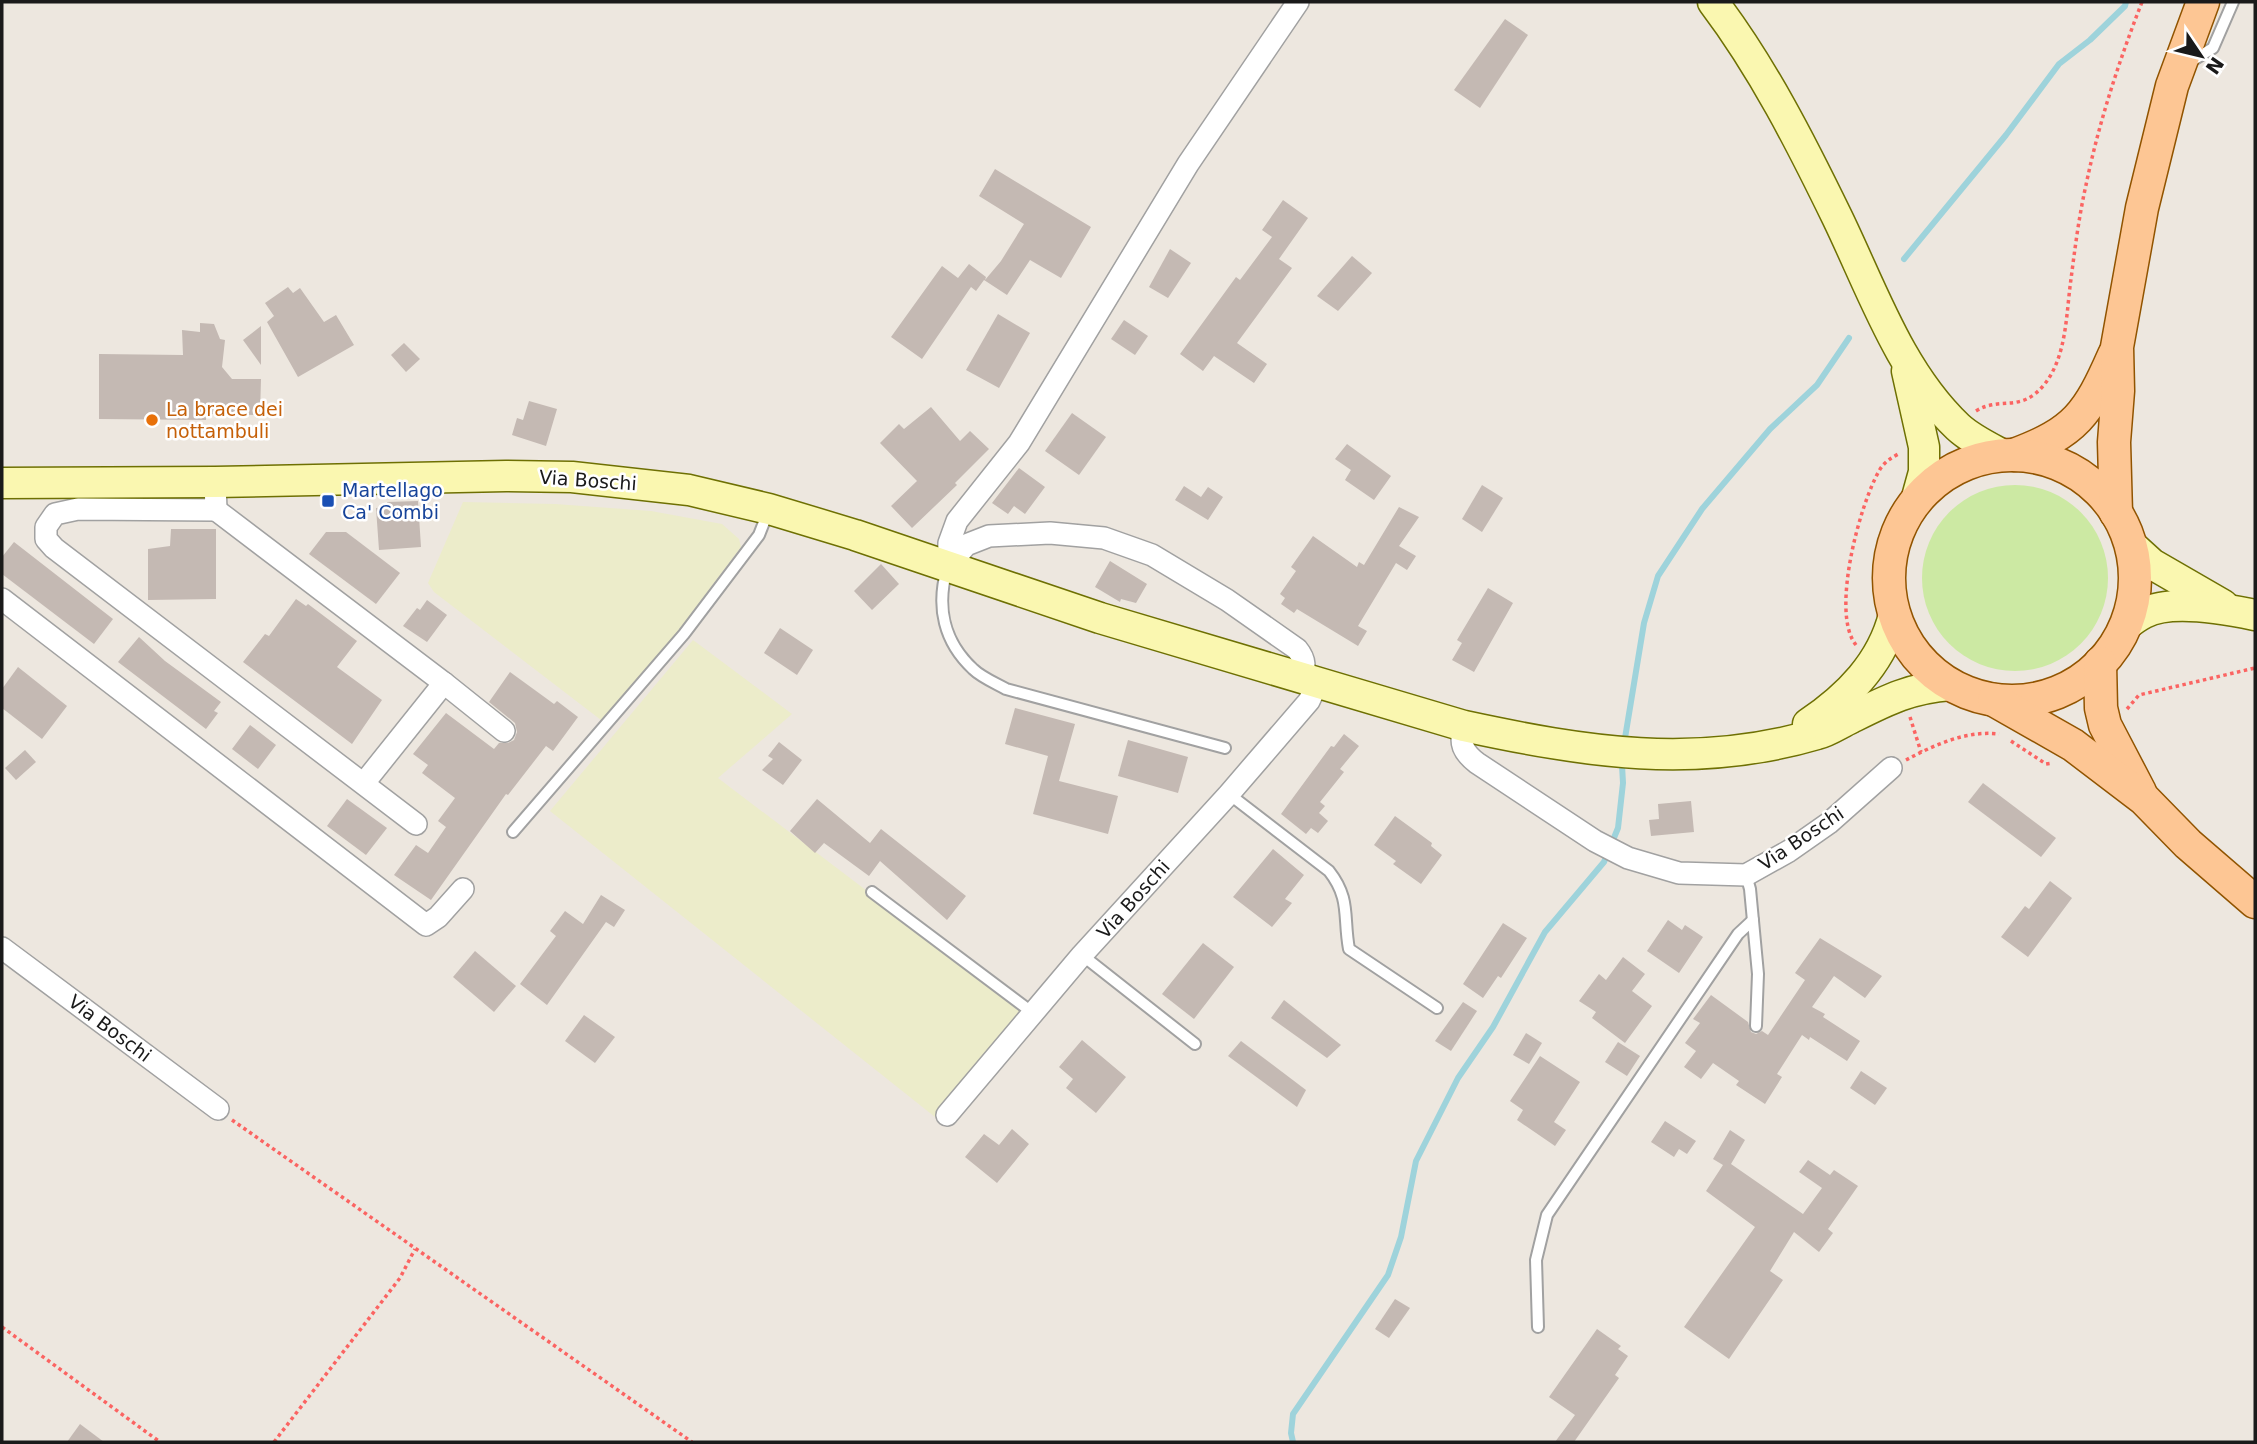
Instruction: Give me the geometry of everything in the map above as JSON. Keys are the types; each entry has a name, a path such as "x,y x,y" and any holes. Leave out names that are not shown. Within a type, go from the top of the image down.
{"main road":[{"path":"1713,2 1770,87 1837,216 1904,360 1924,447 1924,472 1916,501"},
{"path":"2116,513 2117,347 2141,208 2172,86 2203,2"},
{"path":"1904,360 1959,429 2009,455 2054,462 2090,482 2116,513 2130,544 2135,585 2125,626 2110,652 2077,682 2051,695 2022,701 1993,700 1971,694 1951,685 1926,667 1907,643 1894,615 1889,585 1891,555 1900,527 1916,501 1937,480 1958,467 1980,459 2009,455 2041,445 2070,428 2086,411 2117,347"},
{"name":"Via Boschi","path":"2,483 215,496 506,476 572,477 689,490 769,509 1100,618 1464,726 1535,740 1638,755 1709,754 1775,744 1820,733 1913,690 1951,685"},
{"path":"2130,544 2152,564 2189,588 2244,613"},
{"path":"2125,626 2146,612 2171,606 2244,613"},
{"name":"Via Boschi","path":"1775,744 1837,703 1867,671 1879,655 1890,632 1894,615"},
{"path":"2100,663 2101,708 2105,725 2144,799"},
{"path":"1993,700 2073,745 2144,799 2188,844 2255,902"}],"street":[{"path":"948,567 949,543 957,522 1019,443 1188,164 1298,2"},
{"path":"215,496 504,731"},
{"name":"Via Boschi","path":"215,496 78,509 55,514 46,527 46,539 76,565 416,824"},
{"path":"948,567 966,545 989,536 1050,533 1104,538 1152,555 1227,600 1297,649 1304,657 1309,682"},
{"path":"2,599 426,925 438,917 463,889"},
{"name":"Via Boschi","path":"947,1115 1082,955 1229,794 1309,701 1309,682"},
{"path":"364,783 444,683"},
{"name":"Via Boschi","path":"1464,726 1462,746 1466,754 1595,841 1628,858 1679,873 1746,875 1829,823 1891,768"},
{"name":"Via Boschi","path":"2,948 218,1109"}],"lane":[{"path":"2178,69 2213,48 2233,2"},
{"path":"513,832 684,634 759,535 769,509"},
{"path":"948,567 943,584 943,623 954,647 974,670 1006,689 1225,748"},
{"path":"1229,794 1329,871 1340,885 1346,909 1349,949 1437,1008"},
{"path":"1746,875 1750,889 1758,974 1756,1026"},
{"path":"872,892 1033,1013"},
{"path":"1538,1327 1536,1260 1547,1214 1738,934 1753,920"},
{"path":"1082,955 1195,1044"}],"path":[{"path":"1972,416 1978,409 1991,404 2012,404 2027,400 2044,385 2057,363 2095,144 2124,49 2142,2"},
{"path":"1857,647 1850,638 1846,623 1846,593 1859,525 1880,470 1886,461 1908,451"},
{"path":"2124,715 2128,706 2139,695 2255,668"},
{"path":"1909,714 1922,752"},
{"path":"1891,768 1960,737 1983,733 1997,734 2046,764 2056,762"},
{"path":"218,1109 692,1442"},
{"path":"274,1442 400,1278 415,1249"},
{"path":"2,1327 160,1442"}],"green space":[{"path":"2015,485 2051,492 2081,512 2101,542 2108,578 2101,614 2081,644 2051,664 2015,671 1979,664 1949,644 1929,614 1922,578 1929,542 1949,512 1979,492"},
{"path":"463,502 555,504 651,511 722,524 739,539 741,547 673,638 601,720 434,592 428,583"},
{"path":"693,640 792,714 718,778 1020,1007 1026,1016 935,1117 550,811"}],"building":[{"path":"1505,19 1528,35 1480,108 1454,90"},
{"path":"995,169 1091,227 1061,278 1030,260 1007,295 984,280 976,291 971,287 922,359 891,337 942,266 958,278 969,264 986,277 985,280 1001,261 1024,224 979,196"},
{"path":"1283,200 1308,218 1279,259 1292,268 1237,343 1267,364 1254,383 1214,356 1203,371 1180,354 1236,277 1240,280 1272,237 1262,230"},
{"path":"1170,249 1191,263 1168,298 1149,287"},
{"path":"1352,256 1372,273 1338,311 1317,296"},
{"path":"288,287 293,293 300,288 324,322 336,315 354,345 298,377 267,322 274,316 265,303"},
{"path":"998,314 1030,333 999,388 966,370"},
{"path":"1124,320 1148,336 1135,355 1111,339"},
{"path":"200,323 214,324 220,339 225,340 222,367 232,379 261,379 260,415 206,414 206,420 99,419 99,354 183,355 182,330 200,332"},
{"path":"261,326 261,365 243,340"},
{"path":"404,343 420,359 406,372 391,355"},
{"path":"529,401 557,409 546,446 512,435 517,418 523,420"},
{"path":"931,407 960,441 970,431 989,449 955,483 957,485 912,528 891,506 917,481 880,443 899,424 904,429"},
{"path":"1072,413 1106,437 1079,475 1045,451"},
{"path":"1347,444 1391,476 1374,500 1345,480 1351,470 1335,459"},
{"path":"1019,468 1045,487 1025,514 1014,506 1008,514 992,503"},
{"path":"1482,485 1503,498 1482,532 1462,519"},
{"path":"1184,486 1201,497 1208,487 1223,497 1208,520 1175,500"},
{"path":"418,501 421,547 379,550 376,508 387,507 387,502"},
{"path":"1399,507 1419,517 1399,546 1416,556 1407,570 1396,563 1358,626 1367,631 1358,646 1297,609 1294,613 1281,604 1285,598 1280,594 1296,571 1291,567 1313,536 1357,567 1359,562 1364,565"},
{"path":"171,529 216,529 216,599 148,600 148,549 170,546"},
{"path":"326,532 346,532 400,573 376,604 309,554"},
{"path":"14,542 113,619 94,644 2,574 2,557"},
{"path":"1110,561 1147,584 1136,603 1121,599 1120,602 1095,587"},
{"path":"881,564 899,584 872,610 854,591"},
{"path":"1488,588 1513,603 1474,672 1452,660 1462,643 1457,640"},
{"path":"296,599 306,606 308,604 357,641 337,667 382,700 352,744 243,662 265,634 269,636"},
{"path":"427,600 447,615 427,642 403,626"},
{"path":"780,628 813,650 797,675 764,653"},
{"path":"139,637 165,661 221,702 214,711 218,713 206,729 118,662"},
{"path":"18,667 67,706 42,739 2,708 2,689"},
{"path":"510,672 554,704 557,701 578,717 553,751 546,746 508,795 506,794 431,900 394,875 416,845 428,853 446,827 438,821 455,798 422,773 428,765 413,754 446,713 494,749 499,743 514,740 517,732 515,723 489,702"},
{"path":"1015,708 1075,724 1059,781 1118,796 1108,834 1033,814 1048,756 1005,744"},
{"path":"250,725 276,745 258,769 232,749"},
{"path":"1344,734 1359,746 1340,769 1344,772 1320,802 1325,806 1319,813 1328,821 1318,833 1311,828 1306,834 1281,814 1331,746 1334,747"},
{"path":"1128,740 1188,757 1178,793 1118,776"},
{"path":"779,742 802,760 783,785 762,770 773,759 768,756"},
{"path":"25,750 36,762 16,780 5,768"},
{"path":"1983,783 2056,838 2041,857 1968,802"},
{"path":"347,799 387,828 366,855 327,826"},
{"path":"817,799 870,843 881,829 966,896 947,920 880,861 869,876 824,843 815,853 790,831"},
{"path":"1691,801 1694,832 1651,836 1649,820 1659,819 1658,804"},
{"path":"1395,816 1432,843 1431,846 1442,855 1421,884 1393,864 1396,861 1374,845"},
{"path":"1273,849 1304,875 1285,899 1292,903 1272,927 1233,897"},
{"path":"2050,881 2072,898 2028,957 2001,937 2025,906 2029,909"},
{"path":"601,895 625,910 614,927 606,922 547,1005 520,984 556,936 550,931 565,911 583,924"},
{"path":"1668,920 1682,930 1685,925 1703,937 1679,973 1647,951"},
{"path":"1503,923 1527,938 1501,978 1498,976 1483,998 1463,984"},
{"path":"1820,938 1882,976 1865,998 1834,976 1812,1007 1860,1041 1847,1061 1810,1037 1809,1040 1802,1035 1777,1074 1782,1077 1765,1104 1736,1085 1739,1081 1713,1063 1701,1079 1684,1067 1696,1051 1685,1043 1700,1023 1693,1019 1711,995 1748,1022 1751,1032 1756,1034 1762,1031 1768,1035 1805,980 1795,973"},
{"path":"1203,943 1234,967 1194,1019 1162,994"},
{"path":"475,951 516,986 494,1012 453,977"},
{"path":"1623,957 1645,974 1632,991 1652,1006 1625,1043 1592,1018 1596,1012 1579,1001 1599,974 1606,980"},
{"path":"1284,1000 1341,1045 1327,1058 1271,1018"},
{"path":"1463,1002 1477,1011 1451,1051 1435,1041"},
{"path":"584,1015 615,1037 595,1063 565,1041"},
{"path":"1526,1033 1542,1043 1529,1064 1513,1055"},
{"path":"1082,1040 1126,1077 1096,1113 1066,1088 1073,1079 1059,1067"},
{"path":"1241,1041 1306,1090 1297,1107 1228,1056"},
{"path":"1618,1042 1640,1056 1627,1076 1605,1062"},
{"path":"1540,1056 1580,1082 1554,1122 1566,1130 1555,1146 1517,1120 1523,1110 1510,1101"},
{"path":"1861,1071 1887,1088 1875,1105 1850,1088"},
{"path":"1665,1121 1696,1141 1687,1154 1679,1149 1674,1157 1651,1142"},
{"path":"1012,1129 1029,1144 997,1183 965,1157 984,1134 999,1145"},
{"path":"1730,1130 1745,1140 1731,1164 1803,1214 1822,1188 1799,1172 1808,1160 1830,1175 1834,1170 1858,1186 1828,1229 1833,1233 1819,1252 1794,1232 1770,1271 1783,1280 1729,1359 1684,1327 1755,1227 1706,1191 1723,1165 1713,1159"},
{"path":"1395,1299 1410,1308 1389,1338 1375,1329"},
{"path":"1597,1329 1621,1346 1618,1349 1628,1356 1615,1375 1619,1378 1574,1442 1555,1442 1575,1415 1549,1397"},
{"path":"80,1424 104,1442 67,1442"}],"waterway":[{"path":"1904,259 2006,135 2059,64 2090,40 2126,2"},
{"path":"1625,738 1644,623 1658,576 1702,509 1770,429 1817,385 1849,338"},
{"path":"1293,1442 1293,1414 1388,1275 1401,1237 1416,1161 1458,1078 1493,1027 1545,932 1604,862 1618,828 1623,783 1622,765"}],"place":[{"name":"La brace dei nottambuli","path":"152,420"},
{"name":"Martellago Ca' Combi","path":"328,501"}]}
